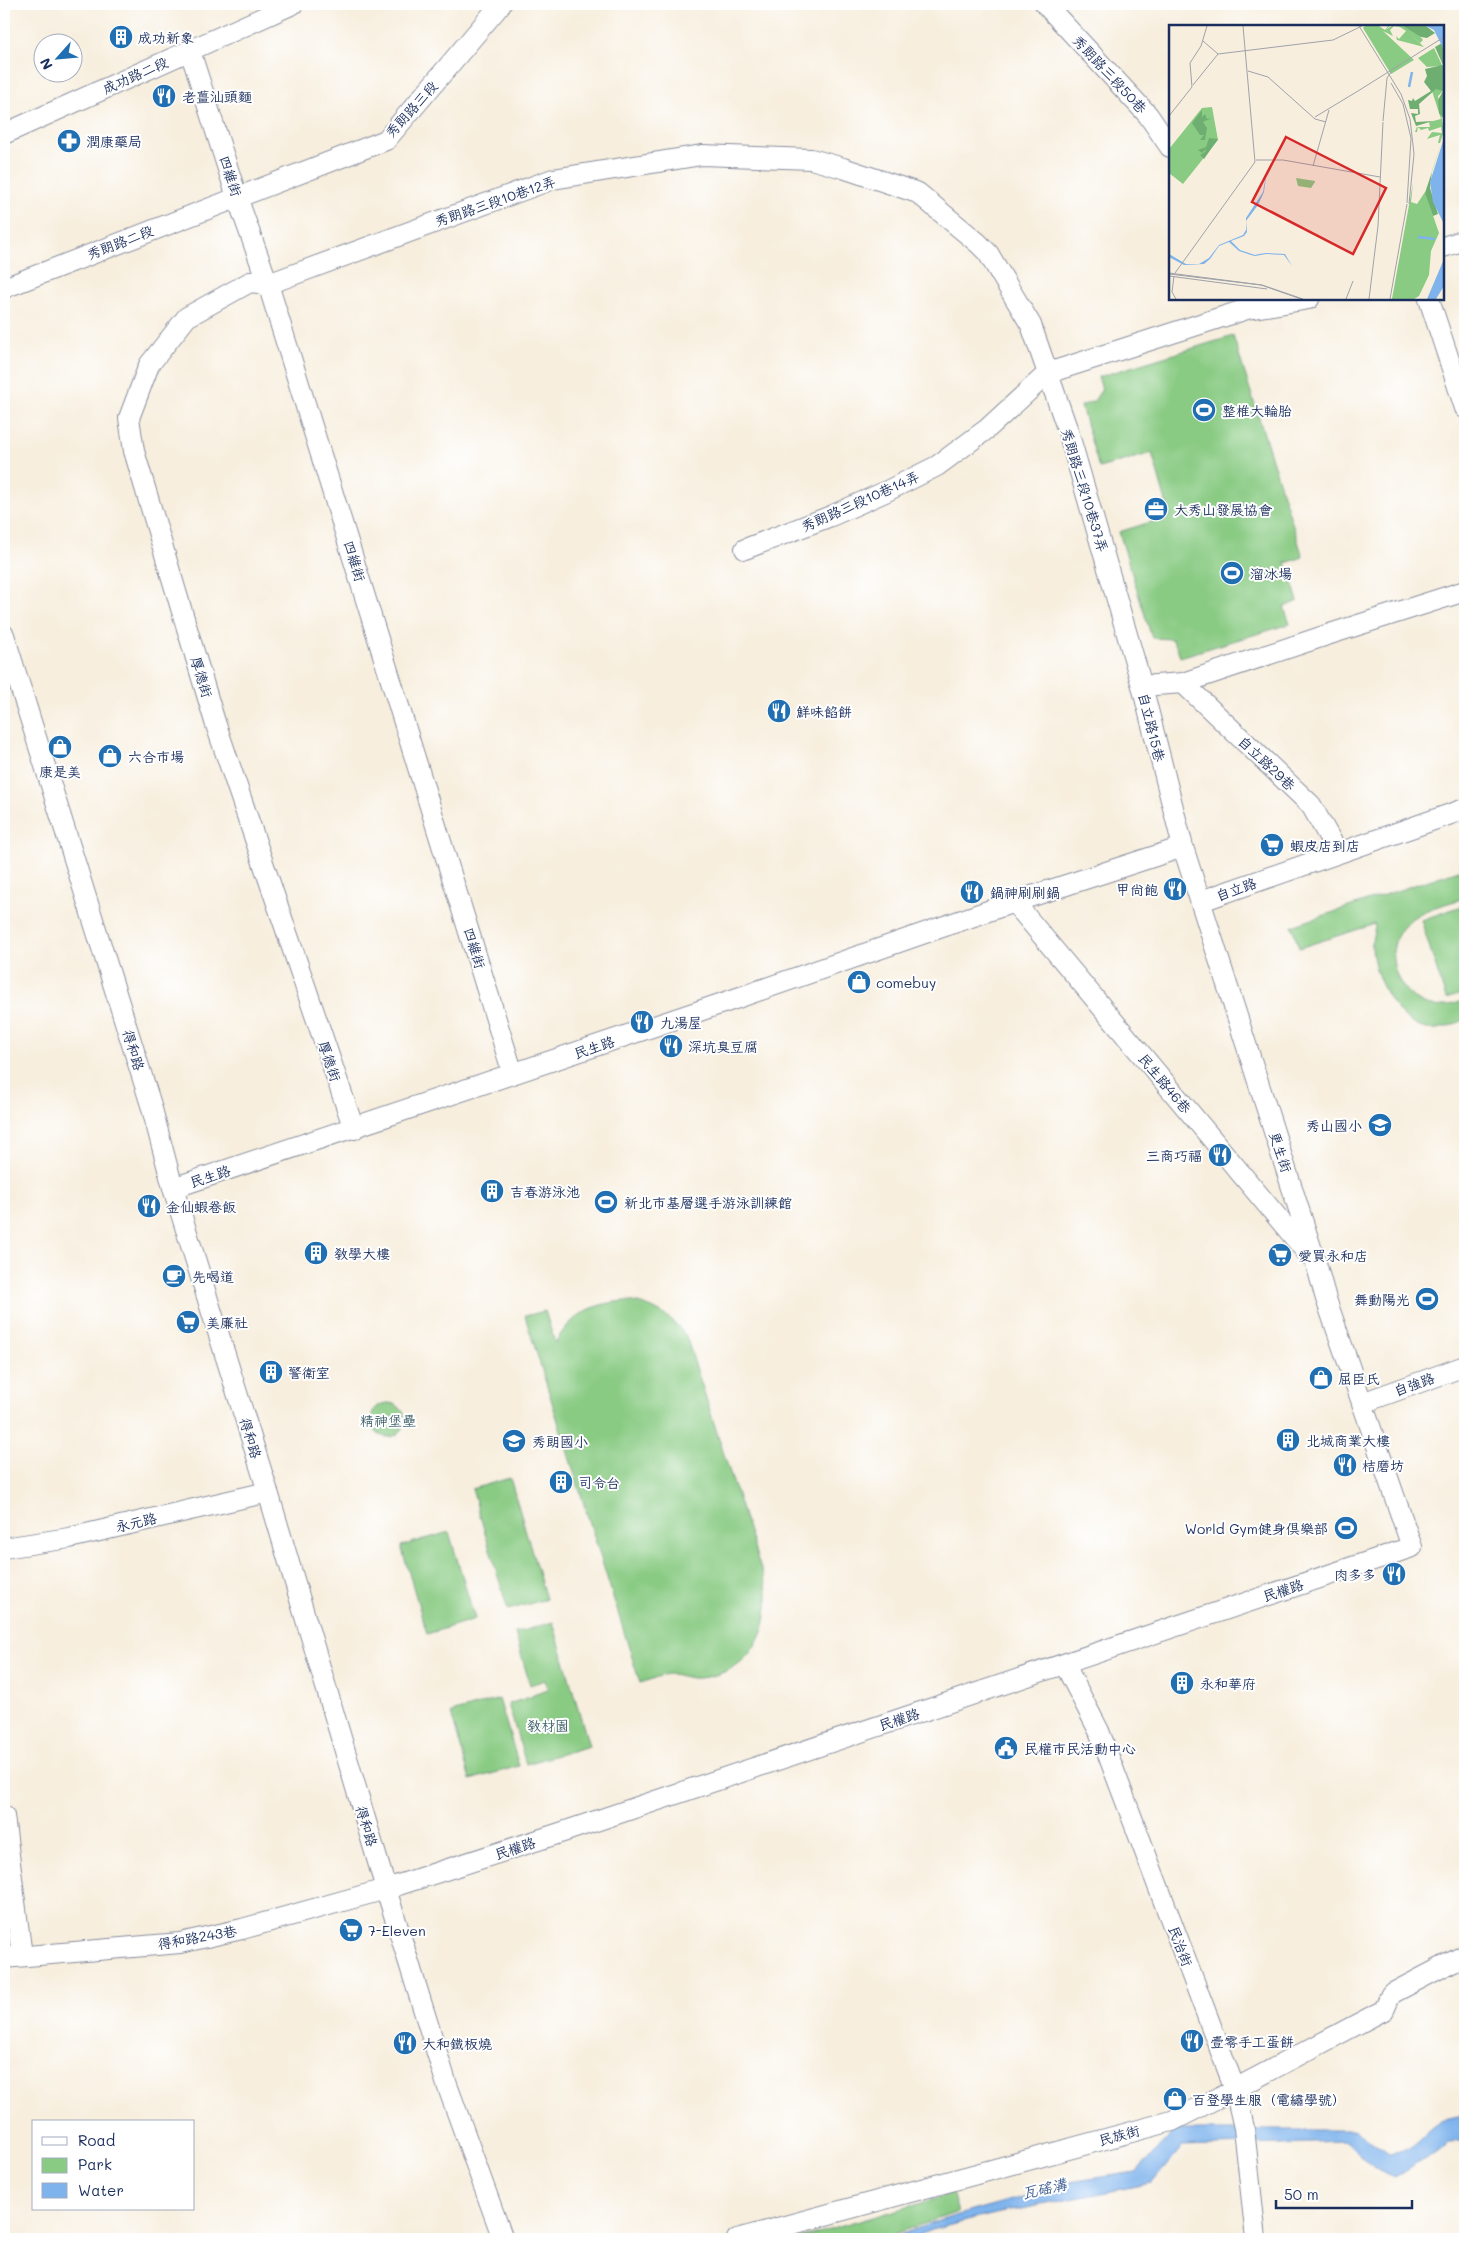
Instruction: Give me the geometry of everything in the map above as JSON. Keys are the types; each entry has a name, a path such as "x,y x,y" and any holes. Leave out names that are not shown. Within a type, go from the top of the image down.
{"street":[{"name":"成功路二段","path":"4,134 293,4"},
{"name":"秀朗路三段","path":"237,197 386,140 405,120 501,4"},
{"name":"秀朗路三段50巷","path":"1045,4 1148,115 1169,146"},
{"name":"四維街","path":"190,51 237,197 268,284 513,1074"},
{"name":"秀朗路三段10巷12弄","path":"268,284 553,179 702,155 811,159 843,168 918,194 978,243"},
{"name":"秀朗路二段","path":"4,288 237,197"},
{"path":"1444,247 1465,240"},
{"name":"秀朗路三段10巷37弄","path":"978,243 988,253 1031,325 1068,432 1120,608"},
{"name":"厚德街","path":"268,284 250,282 187,316 149,365 129,418 134,451 215,722 354,1129"},
{"path":"1048,373 1145,342 1246,304 1296,300"},
{"path":"1429,300 1465,408"},
{"name":"秀朗路三段10巷14弄","path":"746,550 831,516 937,466 987,429 1048,373"},
{"path":"1142,686 1183,683 1465,591"},
{"name":"自立路15巷","path":"1120,608 1183,847"},
{"name":"得和路","path":"4,635 151,1105 173,1188 268,1492 386,1889 446,2082 503,2239"},
{"name":"自立路29巷","path":"1183,683 1312,805 1338,853"},
{"name":"自立路","path":"1183,847 1201,901 1465,809"},
{"path":"1014,902 1183,847"},
{"name":"更生街","path":"1201,901 1326,1299 1412,1547"},
{"name":"民生路","path":"173,1188 354,1129 1014,902"},
{"name":"民生路46巷","path":"1014,902 1316,1263"},
{"name":"自強路","path":"1362,1403 1465,1366"},
{"name":"永元路","path":"4,1548 69,1538 268,1492"},
{"name":"民權路","path":"386,1889 560,1834 1412,1547"},
{"name":"民治街","path":"1065,1665 1099,1732 1235,2090 1244,2128 1256,2239"},
{"path":"4,1816 13,1957"},
{"name":"得和路243巷","path":"13,1957 180,1942 242,1929 386,1889"},
{"name":"民族街","path":"737,2239 1172,2121 1235,2090 1384,2010 1391,1994 1465,1955"}],"green space":[{"path":"1233,336 1303,557 1286,563 1298,601 1284,607 1290,624 1180,657 1172,639 1152,638 1119,532 1170,516 1152,453 1099,468 1081,406 1094,401 1102,389 1098,377"},
{"path":"1465,868 1465,898 1418,914 1406,924 1399,934 1394,945 1393,956 1394,968 1398,979 1413,998 1429,1006 1445,1006 1465,1000 1465,1020 1442,1028 1427,1029 1405,1018 1388,997 1377,971 1373,958 1372,944 1375,924 1299,948 1292,926"},
{"path":"1465,905 1465,993 1446,999 1421,920"},
{"path":"626,1301 644,1305 660,1312 686,1336 766,1585 766,1618 754,1647 745,1659 732,1668 700,1678 666,1674 640,1683 525,1316 545,1311 555,1343 569,1324 584,1312 603,1304"},
{"name":"精神堡壘","path":"388,1403 400,1408 405,1420 400,1432 388,1437 376,1432 371,1420 376,1408"},
{"path":"510,1478 546,1599 508,1610 472,1489"},
{"path":"449,1532 475,1619 427,1634 401,1546"},
{"name":"教材園","path":"553,1622 589,1746 526,1764 508,1704 548,1689 545,1680 530,1685 515,1633"},
{"name":"教材園","path":"499,1699 519,1766 470,1780 451,1713"},
{"path":"952,2194 958,2212 879,2239 798,2239"}],"water":[{"path":"1465,2116 1465,2141 1448,2142 1395,2178 1379,2171 1345,2142 1182,2147 1152,2183 991,2215 931,2230 909,2239 890,2239 953,2216 1061,2188 1062,2183 1136,2172 1176,2130 1356,2130 1389,2153 1407,2148 1443,2120"}],"place":[{"name":"成功新象","path":"121,37"},
{"name":"老薑汕頭麵","path":"164,96"},
{"name":"潤康藥局","path":"69,141"},
{"name":"整椎大輪胎","path":"1204,410"},
{"name":"大秀山發展協會","path":"1156,509"},
{"name":"溜冰場","path":"1232,573"},
{"name":"鮮味餡餅","path":"779,711"},
{"name":"康是美","path":"60,747"},
{"name":"六合市場","path":"110,756"},
{"name":"蝦皮店到店","path":"1272,845"},
{"name":"甲尚飽","path":"1175,889"},
{"name":"鍋神刷刷鍋","path":"972,892"},
{"name":"comebuy","path":"859,982"},
{"name":"九湯屋","path":"642,1022"},
{"name":"深坑臭豆腐","path":"671,1046"},
{"name":"秀山國小","path":"1380,1125"},
{"name":"三商巧福","path":"1220,1155"},
{"name":"吉春游泳池","path":"492,1191"},
{"name":"新北市基層選手游泳訓練館","path":"606,1202"},
{"name":"金仙蝦卷飯","path":"149,1206"},
{"name":"教學大樓","path":"316,1253"},
{"name":"愛買永和店","path":"1280,1255"},
{"name":"先喝道","path":"174,1276"},
{"name":"舞動陽光","path":"1427,1299"},
{"name":"美廉社","path":"188,1322"},
{"name":"警衛室","path":"271,1372"},
{"name":"屈臣氏","path":"1321,1378"},
{"name":"北城商業大樓","path":"1288,1440"},
{"name":"秀朗國小","path":"514,1441"},
{"name":"桔磨坊","path":"1345,1465"},
{"name":"司令台","path":"561,1482"},
{"name":"World Gym健身俱樂部","path":"1346,1528"},
{"name":"肉多多","path":"1394,1574"},
{"name":"永和華府","path":"1182,1683"},
{"name":"民權市民活動中心","path":"1006,1748"},
{"name":"7-Eleven","path":"351,1930"},
{"name":"壹零手工蛋餅","path":"1192,2041"},
{"name":"大和鐵板燒","path":"405,2043"},
{"name":"百登學生服（電繡學號）","path":"1175,2099"}],"water label":[{"name":"瓦磘溝","path":"1044,2188"}]}
